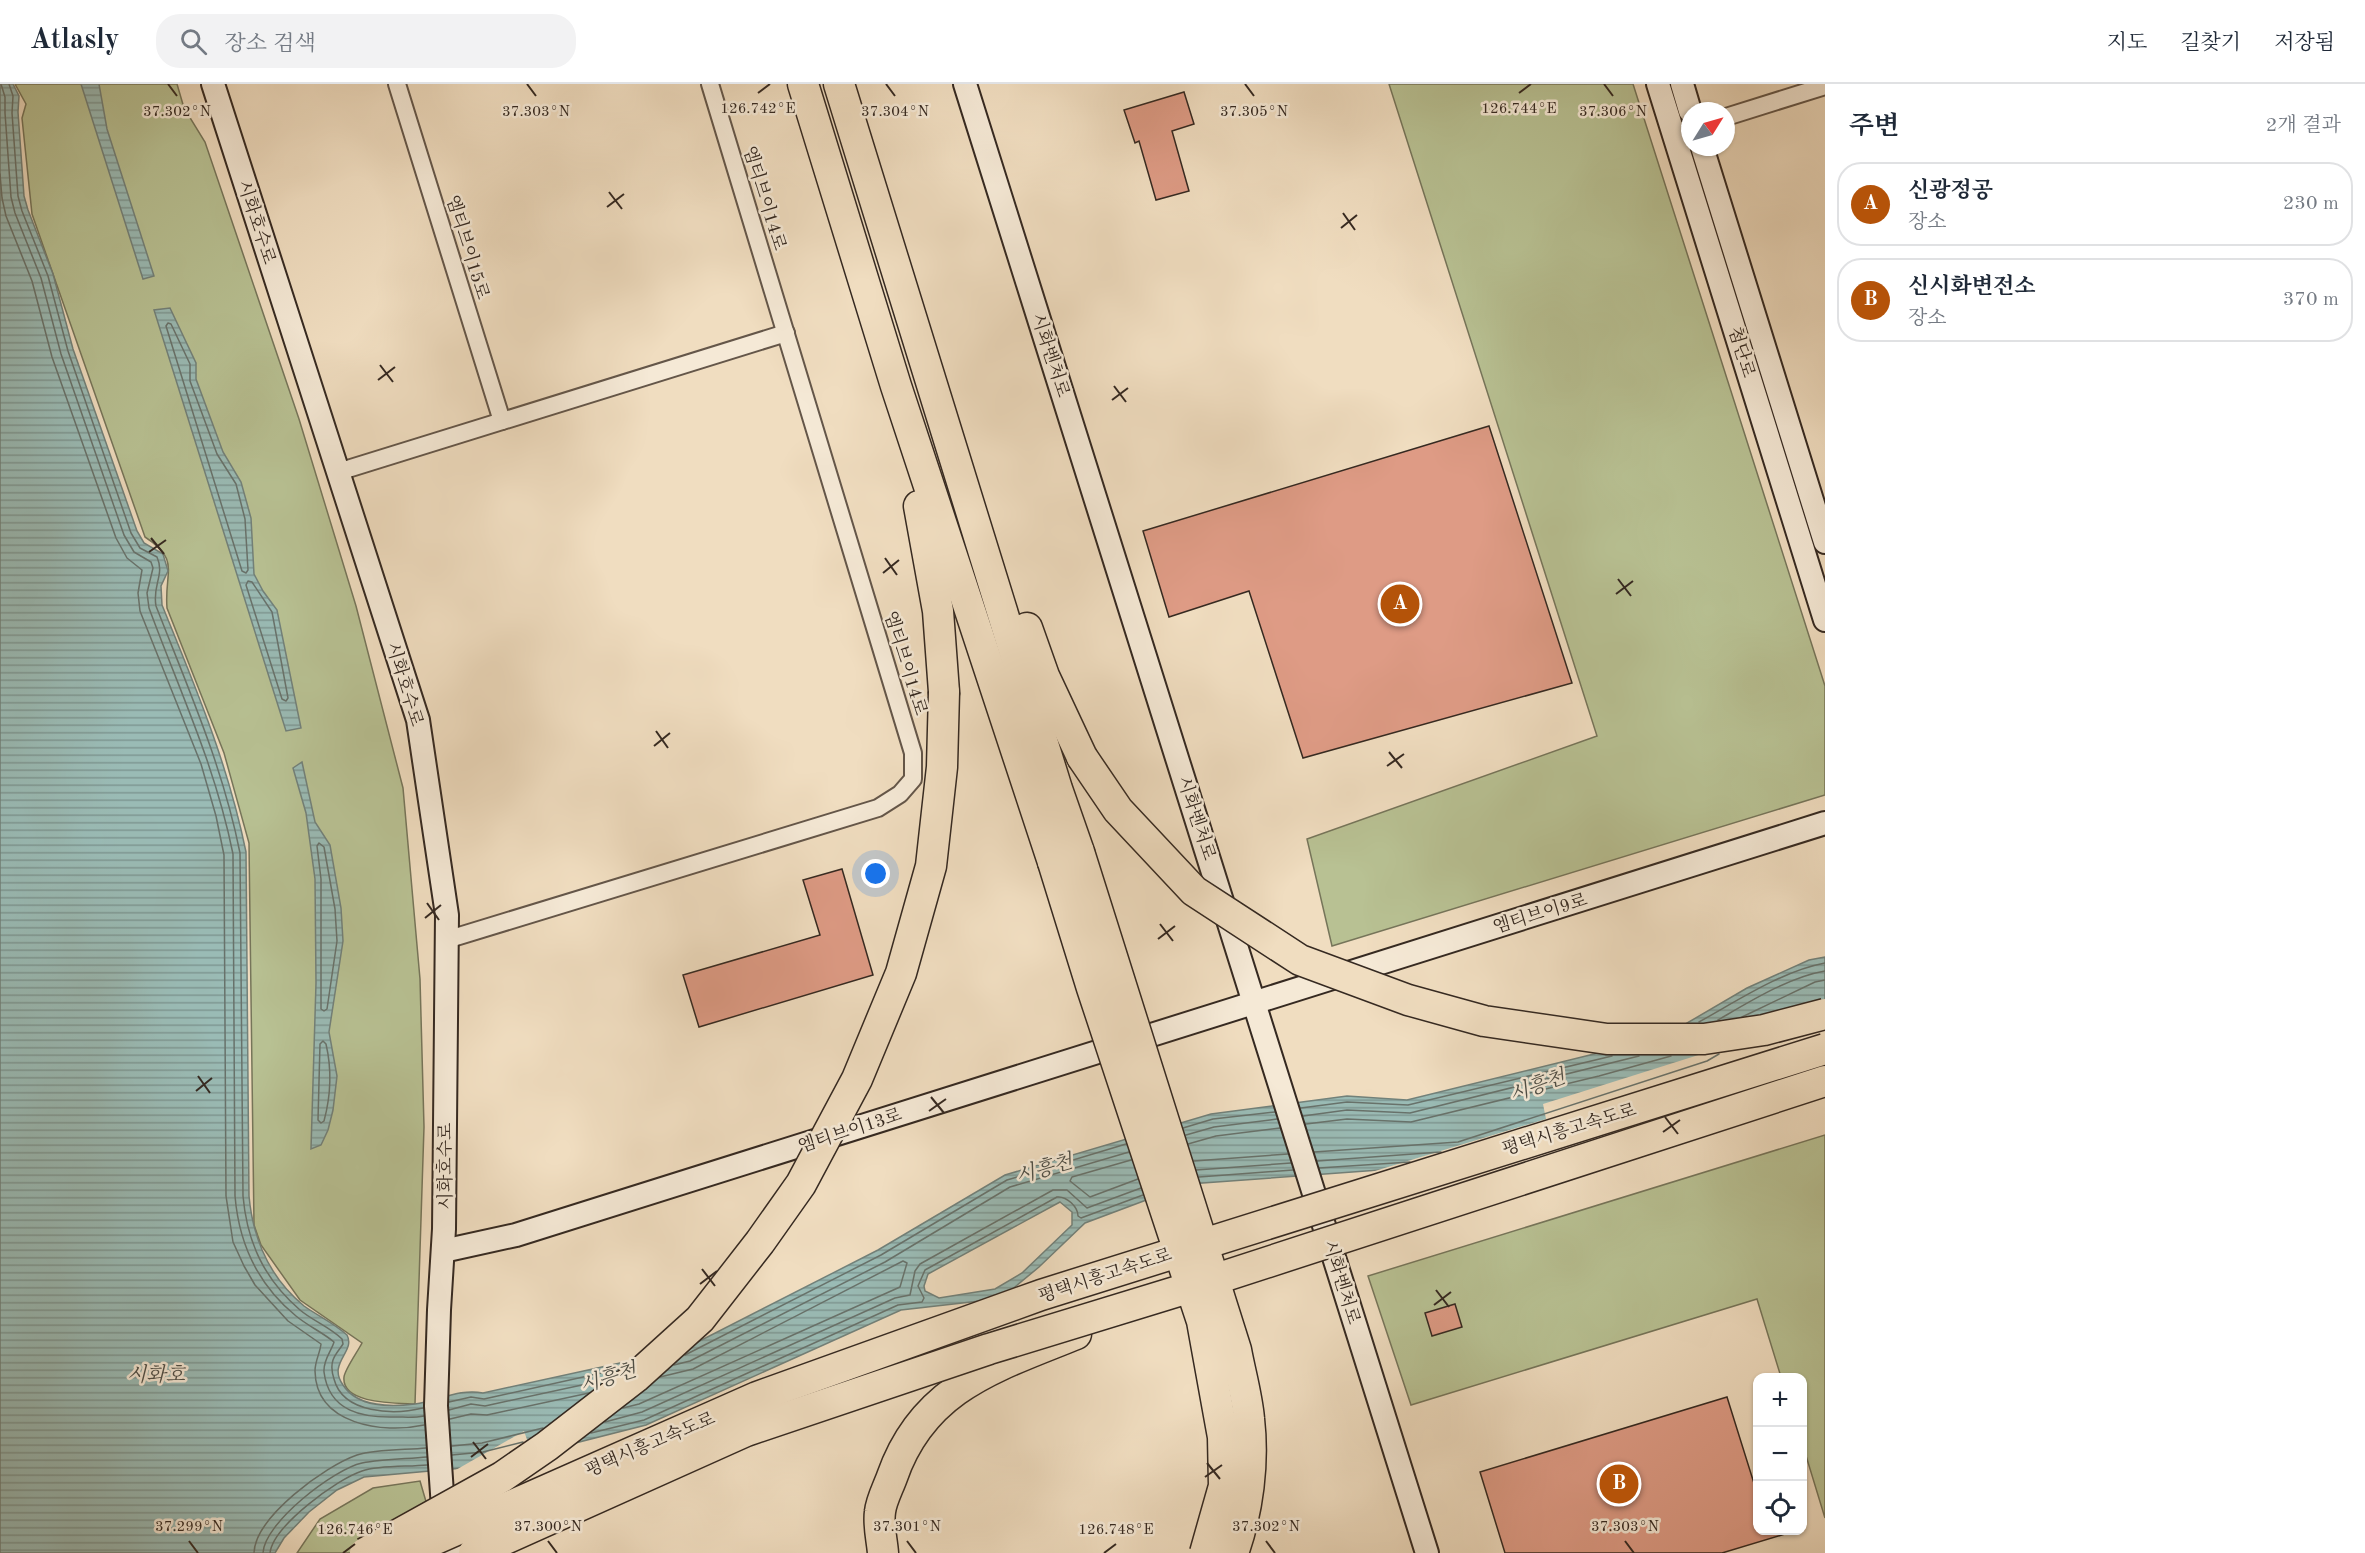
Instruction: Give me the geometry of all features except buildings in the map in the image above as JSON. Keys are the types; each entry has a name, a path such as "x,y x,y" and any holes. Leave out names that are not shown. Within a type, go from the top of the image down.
{"highway":[{"path":"365,1553 502,1477 547,1446 636,1377 700,1319 760,1242 801,1184 857,1079 901,973 931,866 942,767 944,692 938,611 918,503 803,84"},
{"path":"803,84 896,386 1066,857 1236,1350 1249,1418 1251,1466 1241,1531 1233,1553"},
{"path":"839,84 1057,789 1066,857 1095,999 1202,1321 1223,1437 1224,1466 1224,1486 1205,1553"},
{"path":"899,279 1044,676 1083,757 1118,810 1194,891 1300,960 1408,1000 1484,1021 1607,1039 1704,1039 1764,1030 1825,1014"},
{"name":"평택시흥고속도로","path":"404,1553 757,1397 1041,1295 1825,1049"},
{"name":"평택시흥고속도로","path":"474,1553 746,1431 989,1349 1185,1290 1825,1081"},
{"path":"883,1553 880,1511 899,1455 919,1423 941,1401 976,1377 1185,1290"}],"street":[{"name":"시화호수로","path":"213,84 418,720 447,915 443,1251 436,1406 443,1508 455,1553"},
{"name":"엠티브이15로","path":"397,84 501,421"},
{"name":"엠티브이14로","path":"446,940 878,808 900,794 913,779 913,753 710,84"},
{"name":"시화벤처로","path":"965,84 1427,1553"},
{"name":"첨단로","path":"1658,84 1681,129"},
{"path":"1682,84 1687,102"},
{"path":"1735,114 1825,86"},
{"name":"첨단로","path":"1689,156 1825,620"},
{"name":"첨단로","path":"1705,156 1825,542"},
{"path":"338,472 786,333"},
{"name":"엠티브이9로","path":"1255,1002 1825,823"},
{"name":"엠티브이13로","path":"443,1251 516,1235 1255,1002"}],"green space":[{"path":"15,84 177,84 184,108 205,142 299,419 356,606 403,788 420,979 424,1127 415,1404 372,1401 352,1393 346,1386 344,1377 362,1343 300,1300 261,1245 254,1225 249,843 224,753 167,608 167,560 156,545 145,537 32,214 22,118 26,104"},
{"path":"1389,84 1633,84 1825,686 1825,795 1332,946 1307,839 1597,736"},
{"path":"1825,1135 1825,1518 1807,1459 1807,1373 1780,1373 1757,1299 1411,1405 1368,1276"},
{"path":"420,1481 441,1553 297,1553 320,1519 373,1488"}],"water":[{"name":"시화호","path":"0,84 13,84 19,96 24,196 28,210 53,274 73,349 137,531 144,543 163,554 168,571 161,586 162,605 199,696 239,820 246,852 249,1196 254,1228 265,1257 281,1283 304,1306 347,1335 348,1347 338,1370 339,1377 349,1393 357,1398 376,1404 396,1406 415,1404 457,1393 483,1393 684,1349 878,1250 1005,1175 1211,1114 1347,1096 1407,1100 1594,1054 1670,1033 1747,988 1809,960 1825,957 1825,1010 1462,1164 1189,1184 1085,1223 1010,1291 980,1301 901,1310 646,1425 485,1466 364,1477 337,1490 309,1512 284,1538 275,1553 0,1553","holes":["1060,1202 1072,1212 1072,1225 1022,1273 995,1289 939,1298 925,1291 924,1286 928,1274"]},
{"path":"81,84 99,84 107,129 154,276 143,279"},
{"path":"170,308 196,363 196,379 223,452 241,482 251,518 254,574 277,610 301,728 286,731 154,310"},
{"path":"302,762 315,822 330,845 341,908 343,941 329,1032 337,1076 333,1110 321,1145 311,1149 316,983 315,879 306,813 293,768"}],"pier":[{"path":"1825,1003 1825,1013 1719,1084 1463,1167 1365,1174 1546,1119 1543,1104 1727,1046 1723,1021"},
{"path":"524,1431 533,1457 486,1469 454,1471"}],"place":[{"name":"신광정공","path":"1400,604"},
{"name":"신시화변전소","path":"1619,1484"}],"water label":[{"name":"시흥천","path":"1537,1085"},
{"name":"시흥천","path":"1044,1168"},
{"name":"시흥천","path":"608,1377"}]}
